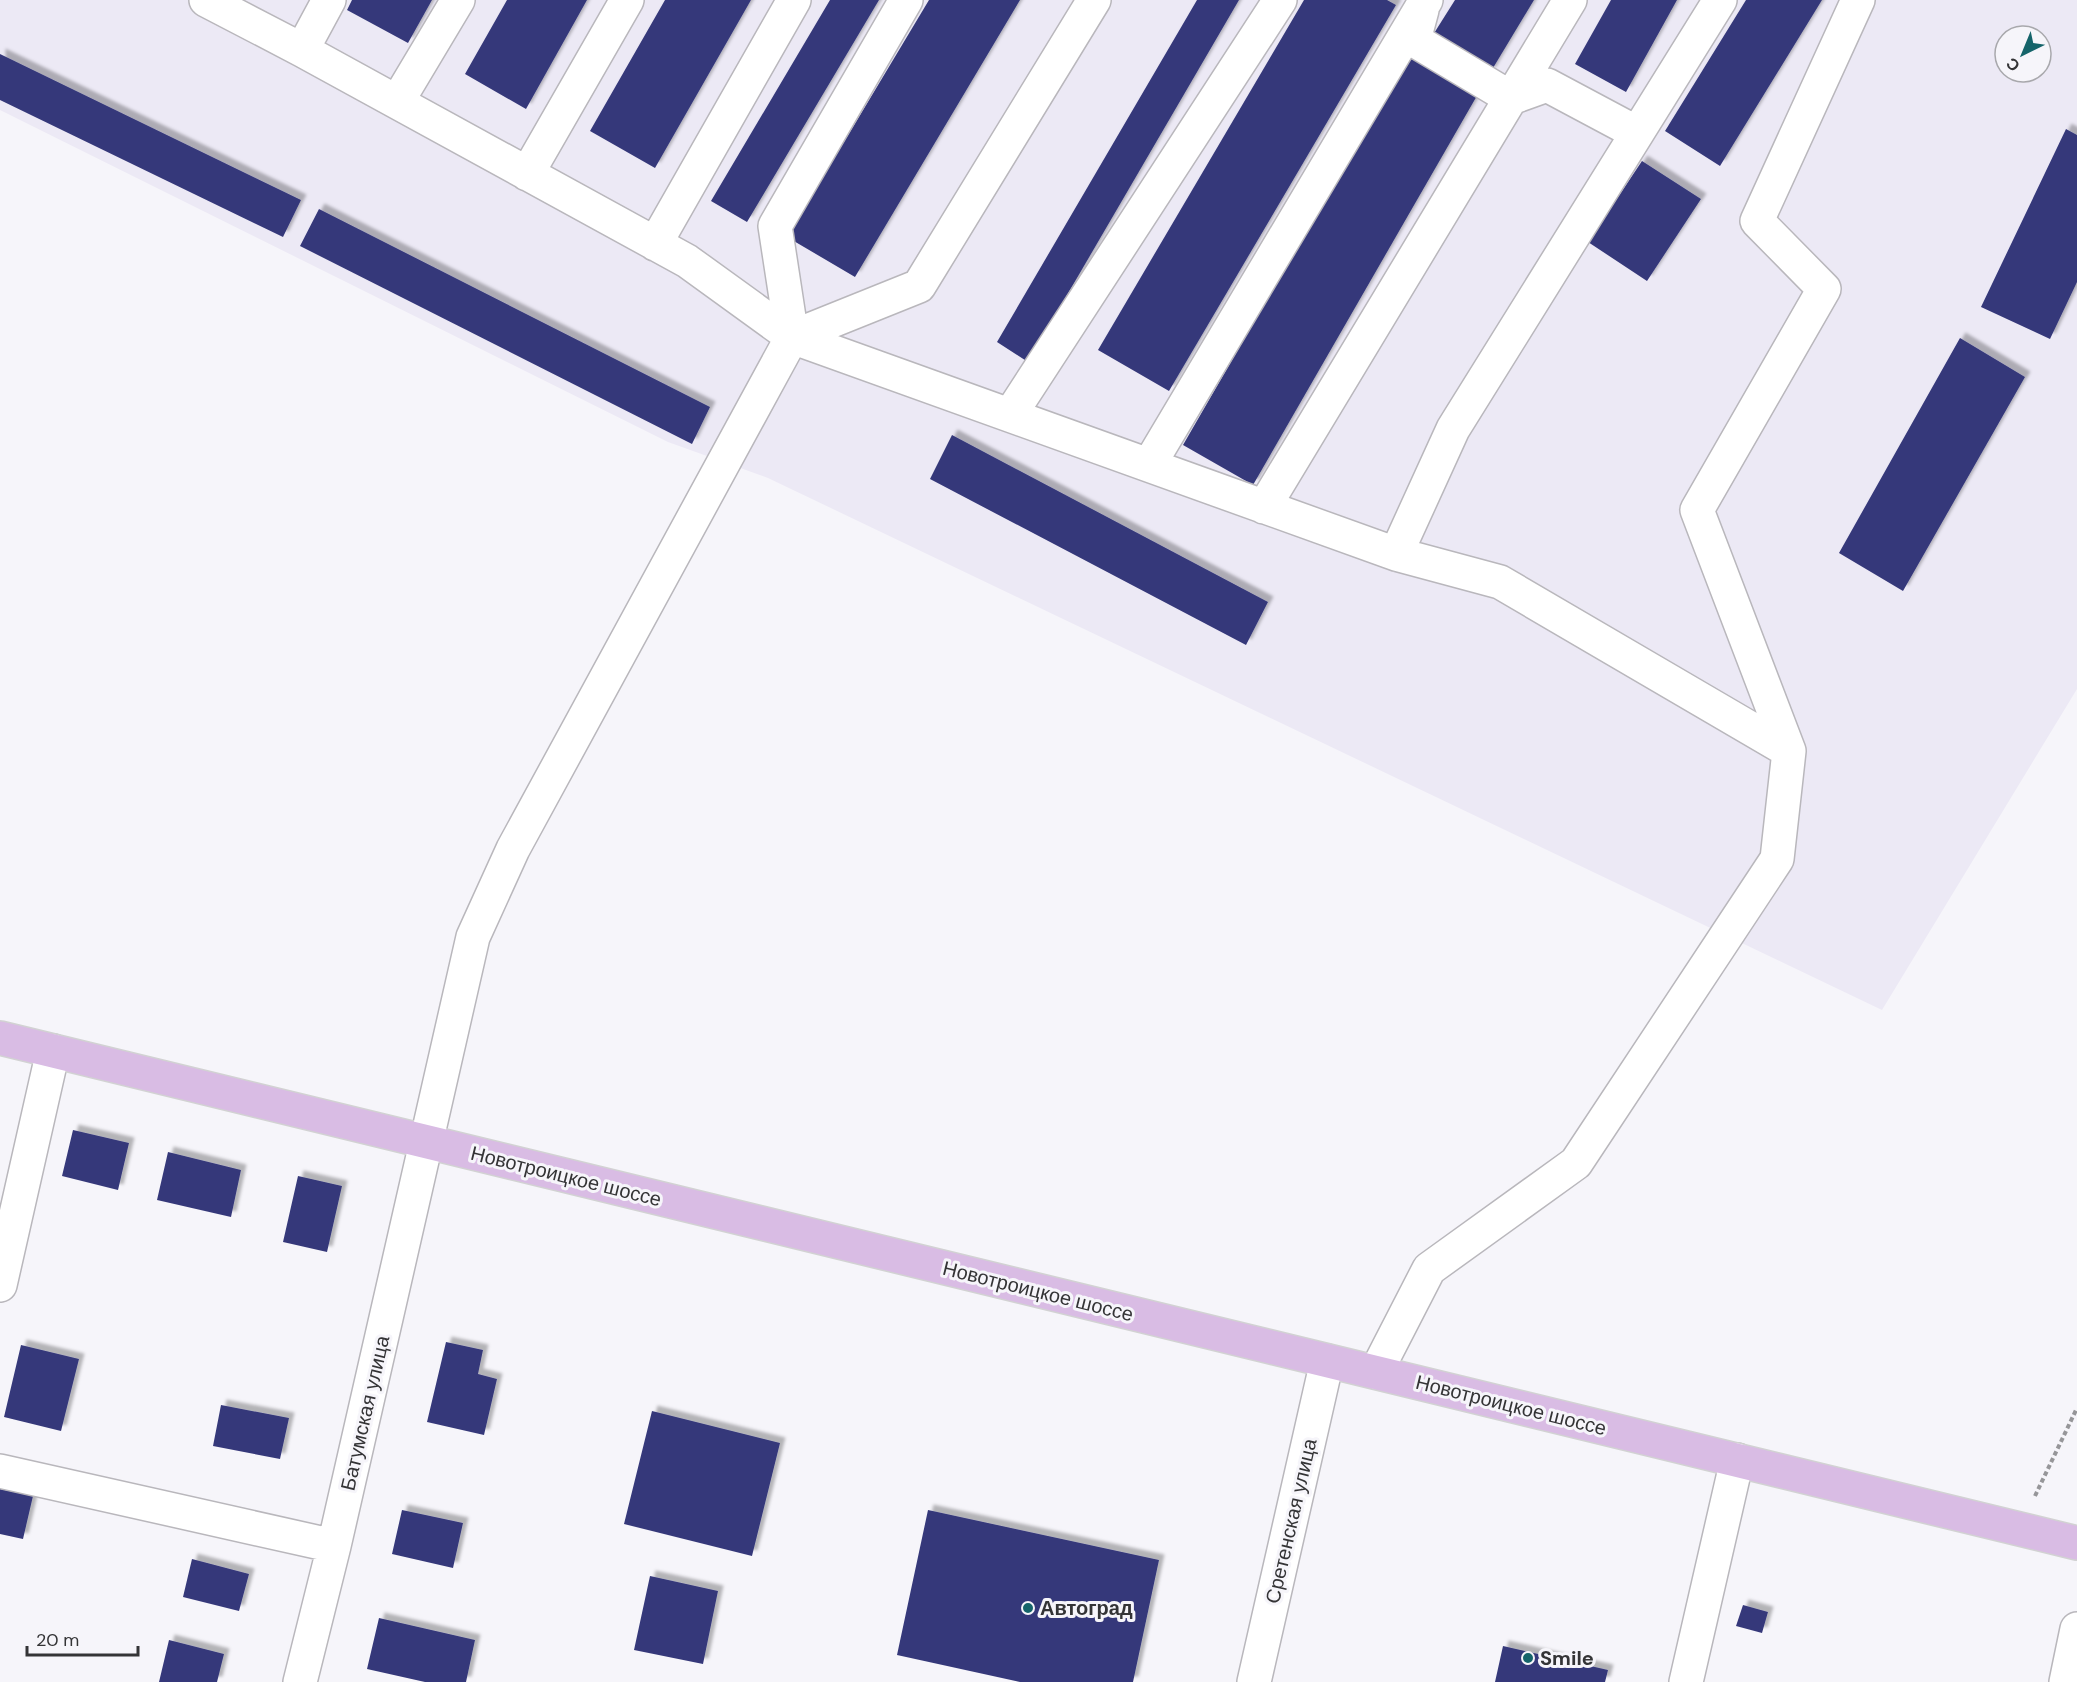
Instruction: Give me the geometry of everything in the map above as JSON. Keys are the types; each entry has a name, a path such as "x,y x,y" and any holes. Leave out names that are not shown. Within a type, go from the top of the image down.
{"main road":[{"name":"Новотроицкое шоссе","path":"0,1038 2077,1542"}],"street":[{"path":"206,0 302,50 687,261 792,337 1396,554 1500,582 1789,752"},
{"path":"302,50 329,0"},
{"path":"397,102 458,0"},
{"path":"526,174 627,0"},
{"path":"655,244 794,0"},
{"path":"792,337 775,226 906,0"},
{"path":"792,337 919,286 1094,0"},
{"path":"1010,415 1280,0"},
{"path":"1264,507 1570,0"},
{"path":"1396,554 1453,429 1720,0"},
{"path":"1376,1372 1429,1269 1576,1163 1777,859 1789,752 1697,510 1824,289 1757,221 1858,0"},
{"path":"1149,465 1422,2"},
{"path":"1422,2 1414,40 1511,98"},
{"path":"1511,98 1547,85 1637,133"},
{"name":"Батумская улица","path":"300,1682 334,1546 473,937 513,849 792,337"},
{"path":"0,1285 52,1051"},
{"name":"Сретенская улица","path":"1254,1682 1327,1361"},
{"path":"1686,1682 1737,1460"},
{"path":"0,1471 334,1546"},
{"path":"2066,1682 2077,1629"}],"path":[{"path":"2019,1529 2077,1408"}],"shaded area":[{"path":"0,0 2077,0 2077,689 1882,1010 768,478 668,442 0,110"}],"building":[{"path":"352,0 432,0 408,43 347,10"},
{"path":"507,0 587,0 526,109 465,74"},
{"path":"665,0 751,0 655,168 590,131"},
{"path":"830,0 879,0 747,222 711,201"},
{"path":"929,0 1020,0 855,277 787,237"},
{"path":"1197,0 1239,0 1028,362 997,342"},
{"path":"1304,0 1387,0 1396,5 1169,391 1098,350"},
{"path":"1455,0 1534,0 1490,73 1431,38"},
{"path":"1611,0 1677,0 1626,92 1575,64"},
{"path":"1746,0 1822,0 1720,166 1665,131"},
{"path":"0,54 301,200 283,237 0,100"},
{"path":"1408,55 1478,94 1253,485 1183,445"},
{"path":"2066,129 2077,135 2077,282 2050,339 1981,307"},
{"path":"1642,161 1701,199 1647,281 1588,242"},
{"path":"319,209 710,407 692,444 300,246"},
{"path":"1960,338 2025,377 1903,591 1839,553"},
{"path":"952,435 1268,602 1246,645 930,479"},
{"path":"73,1130 129,1143 118,1190 62,1176"},
{"path":"168,1152 241,1170 231,1217 157,1200"},
{"path":"298,1176 342,1186 327,1252 283,1242"},
{"path":"446,1342 483,1350 478,1374 497,1379 484,1435 427,1422"},
{"path":"21,1345 79,1359 61,1431 4,1417"},
{"path":"221,1405 289,1418 280,1459 213,1446"},
{"path":"652,1411 780,1443 752,1556 624,1524"},
{"path":"0,1489 33,1496 23,1539 0,1534"},
{"path":"402,1510 463,1523 453,1568 392,1554"},
{"name":"Автоград","path":"928,1510 1159,1560 1133,1682 1020,1682 897,1655"},
{"path":"192,1559 249,1574 239,1611 183,1597"},
{"path":"650,1576 718,1591 703,1664 634,1650"},
{"path":"1743,1605 1768,1612 1762,1633 1736,1626"},
{"path":"379,1618 475,1640 466,1682 425,1682 367,1669"},
{"path":"169,1640 224,1654 217,1682 159,1682"},
{"name":"Smile","path":"1503,1646 1608,1670 1605,1682 1495,1682"}],"place":[{"name":"Автоград","path":"1028,1608"},
{"name":"Smile","path":"1528,1658"}]}
